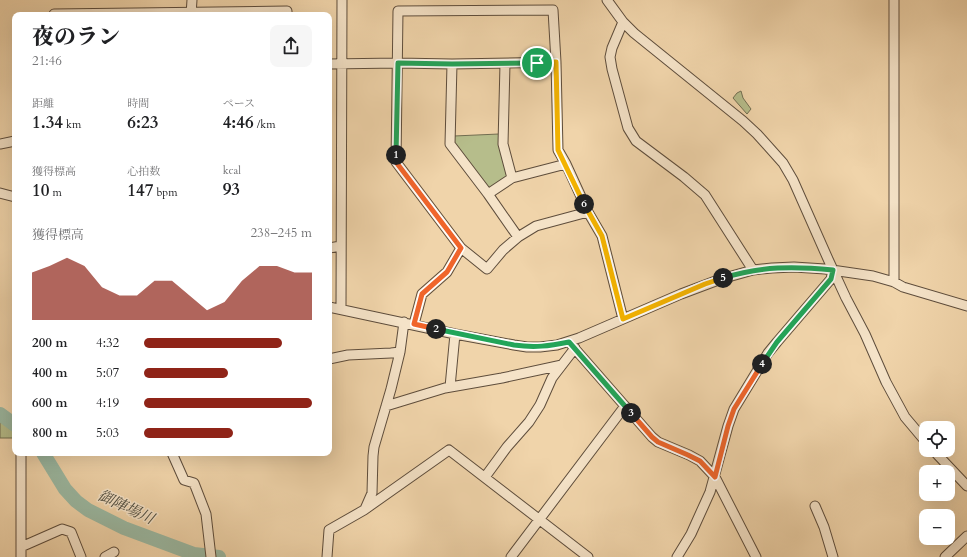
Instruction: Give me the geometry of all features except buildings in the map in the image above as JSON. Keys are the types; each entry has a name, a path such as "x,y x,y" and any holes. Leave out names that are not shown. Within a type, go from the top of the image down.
{"street":[{"path":"191,12 192,0"},
{"path":"341,309 342,0"},
{"path":"483,0 483,10"},
{"path":"607,0 623,22 634,33 757,134 783,163 793,180 833,270 865,334 886,382 905,417 919,434"},
{"path":"894,0 894,282"},
{"path":"588,212 536,226 518,237 503,250 487,269 461,248 396,162 398,11 553,10 558,150 588,212 602,236 623,319"},
{"path":"264,12 287,12"},
{"path":"623,22 612,48 610,57 628,128 636,141 684,177 705,195 753,270"},
{"path":"332,64 505,64 556,62"},
{"path":"452,64 450,144 518,237"},
{"path":"505,64 502,144 512,178"},
{"path":"0,144 12,142"},
{"path":"488,194 512,178 566,164"},
{"path":"0,193 12,196"},
{"path":"332,248 341,246"},
{"path":"414,324 422,294 447,272 461,248"},
{"path":"332,308 455,334 527,347 540,347 572,345 623,319 705,284 735,274 772,268 794,267 833,270 873,276 894,282 903,287 967,306"},
{"path":"677,557 691,534 710,492 734,409 768,353 831,279 833,270"},
{"path":"364,510 372,493 372,456 400,352 404,322"},
{"path":"450,387 455,334"},
{"path":"484,477 529,422 540,404 552,378 562,365 572,345"},
{"path":"572,345 652,437 658,442 700,461 715,477 756,557"},
{"path":"332,358 348,355 400,352"},
{"path":"386,406 450,387 562,365"},
{"path":"511,557 625,406"},
{"path":"327,555 329,530 364,510 449,450 588,557"},
{"path":"21,456 21,557"},
{"path":"173,456 184,480 194,483 206,514 211,555"},
{"path":"939,457 967,486"},
{"path":"815,506 824,527 833,557"},
{"path":"21,547 62,529 71,532 81,557"},
{"path":"945,557 967,536"},
{"path":"105,557 114,552"}],"green space":[{"path":"741,91 743,98 751,109 747,114 733,98"},
{"path":"499,134 509,177 487,189 453,143 454,136"},
{"path":"0,421 12,431 12,438 0,438"}],"waterway":[{"name":"御陣場川","path":"0,414 12,423"},
{"name":"御陣場川","path":"45,456 65,489 76,501 88,510 124,528 194,554 219,557"}],"route":[{"path":"556,62 558,150 588,212 602,236 623,319 705,284 735,274 753,270 794,267 833,270 831,279 768,353 734,409 728,426 715,477 700,461 658,442 652,437 569,342 540,347 527,347 455,334 414,324 422,294 447,272 461,248 396,162 398,63 537,63 556,62"}]}
